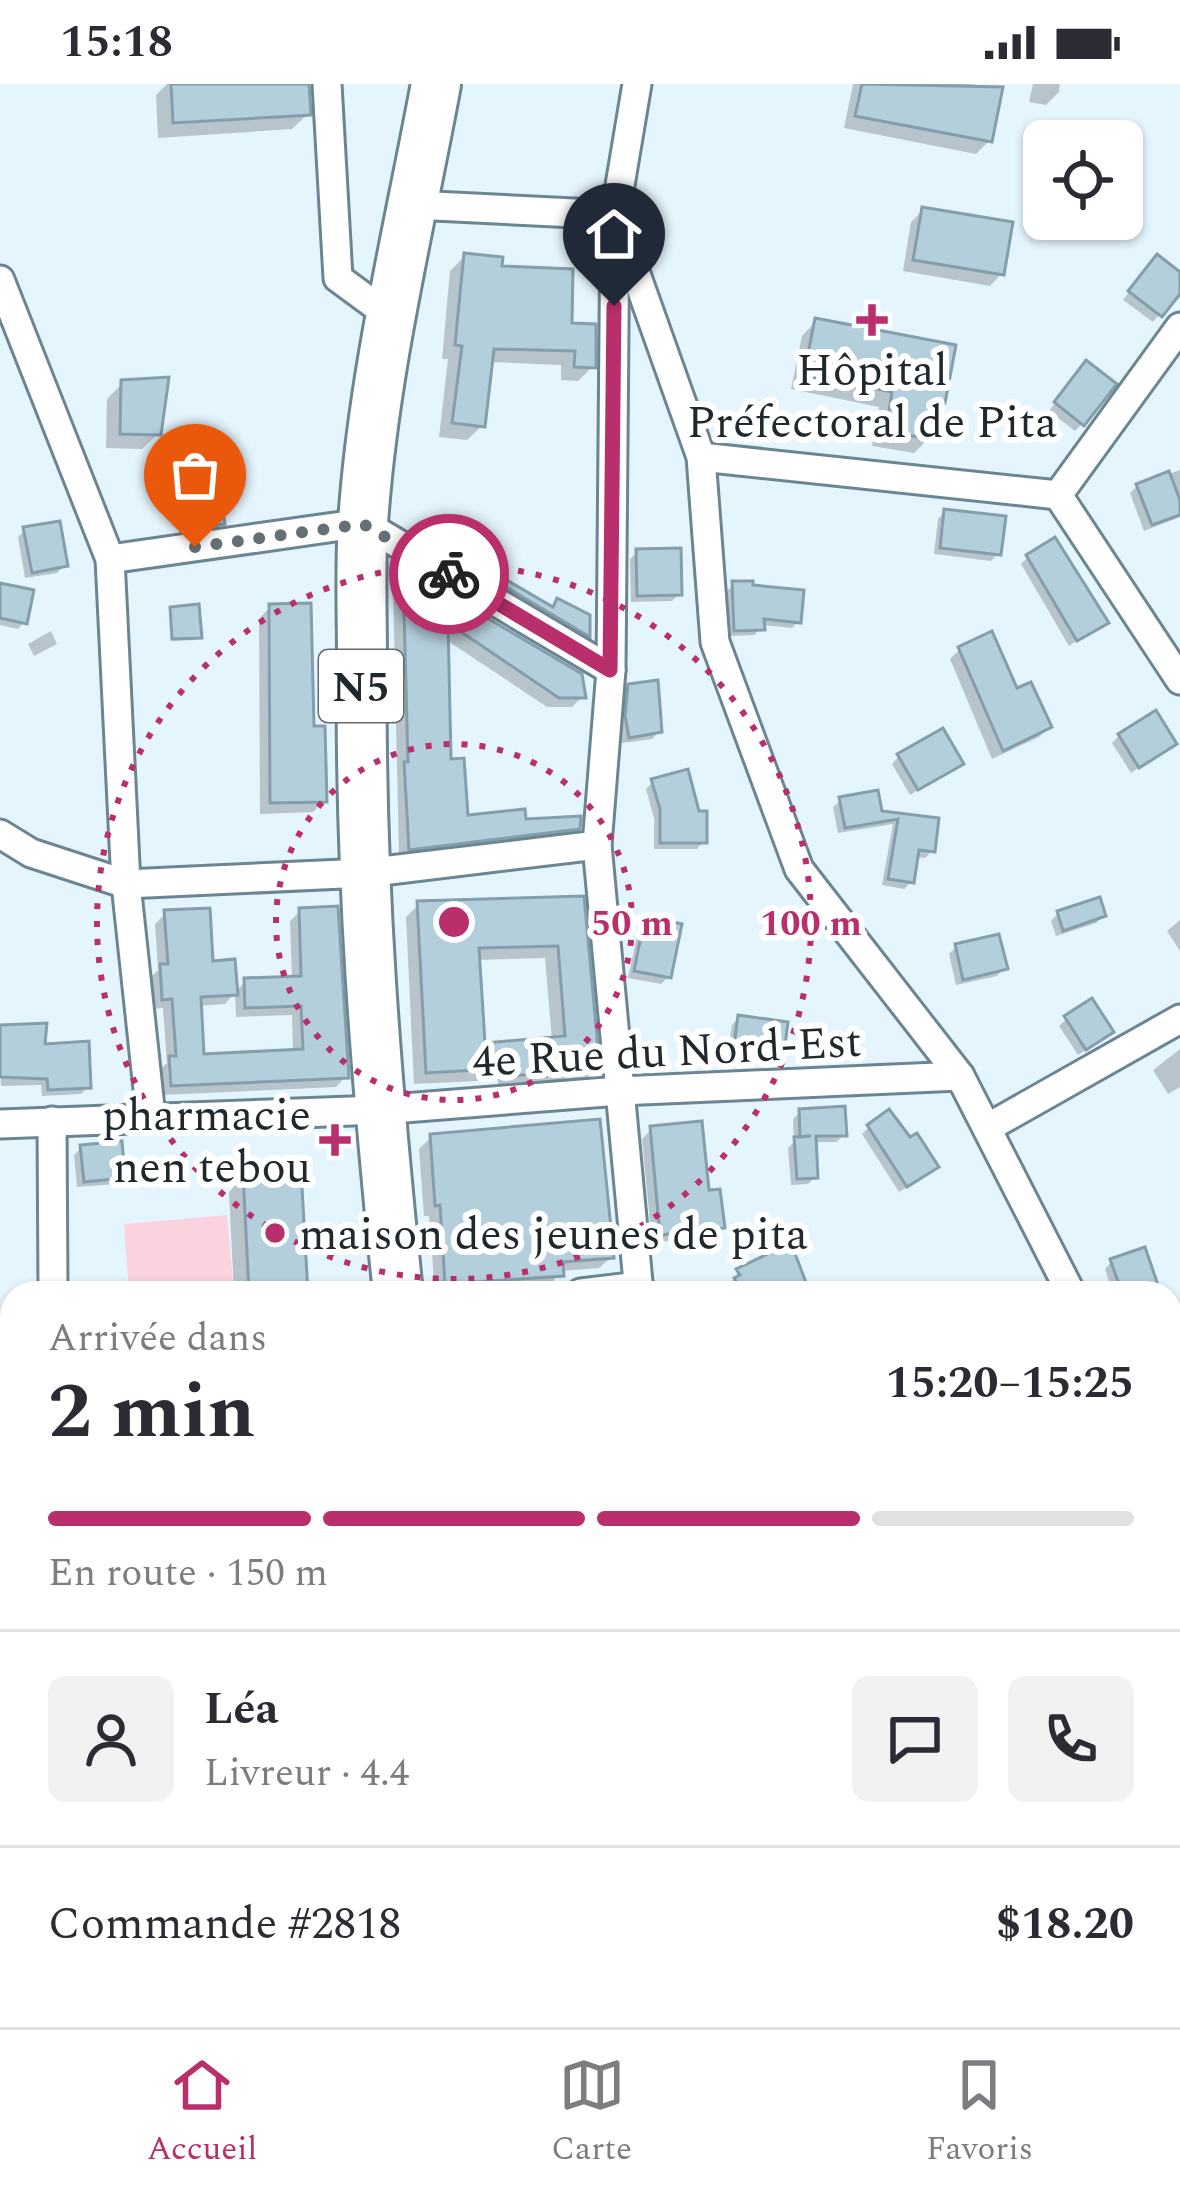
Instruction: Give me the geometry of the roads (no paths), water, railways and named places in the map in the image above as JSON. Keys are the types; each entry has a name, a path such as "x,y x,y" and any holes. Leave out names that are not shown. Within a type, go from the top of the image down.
{"highway":[{"name":"N5","path":"397,1281 379,1110 365,873 363,524 391,316 436,84"}],"street":[{"path":"326,84 338,278 391,316"},
{"path":"637,84 615,215 610,670 597,845 638,1281"},
{"path":"414,205 615,215"},
{"path":"615,215 700,457 716,641 799,868 960,1076 1065,1281"},
{"path":"0,280 110,559 126,884 151,1118"},
{"path":"1058,495 1180,327"},
{"path":"700,457 1058,495"},
{"path":"1058,495 1180,680"},
{"path":"110,559 363,524 610,670"},
{"path":"0,834 31,853 126,884 365,873 597,845"},
{"path":"0,858 31,853"},
{"path":"987,1128 1180,1019"},
{"name":"4e Rue du Nord-Est","path":"0,1124 379,1110 619,1090 960,1076"},
{"path":"52,1121 53,1281"}],"place":[{"name":"Hôpital Préfectoral de Pita","path":"872,320"},
{"name":"pharmacie nen tebou","path":"335,1140"},
{"name":"maison des jeunes de pita","path":"275,1233"}]}
